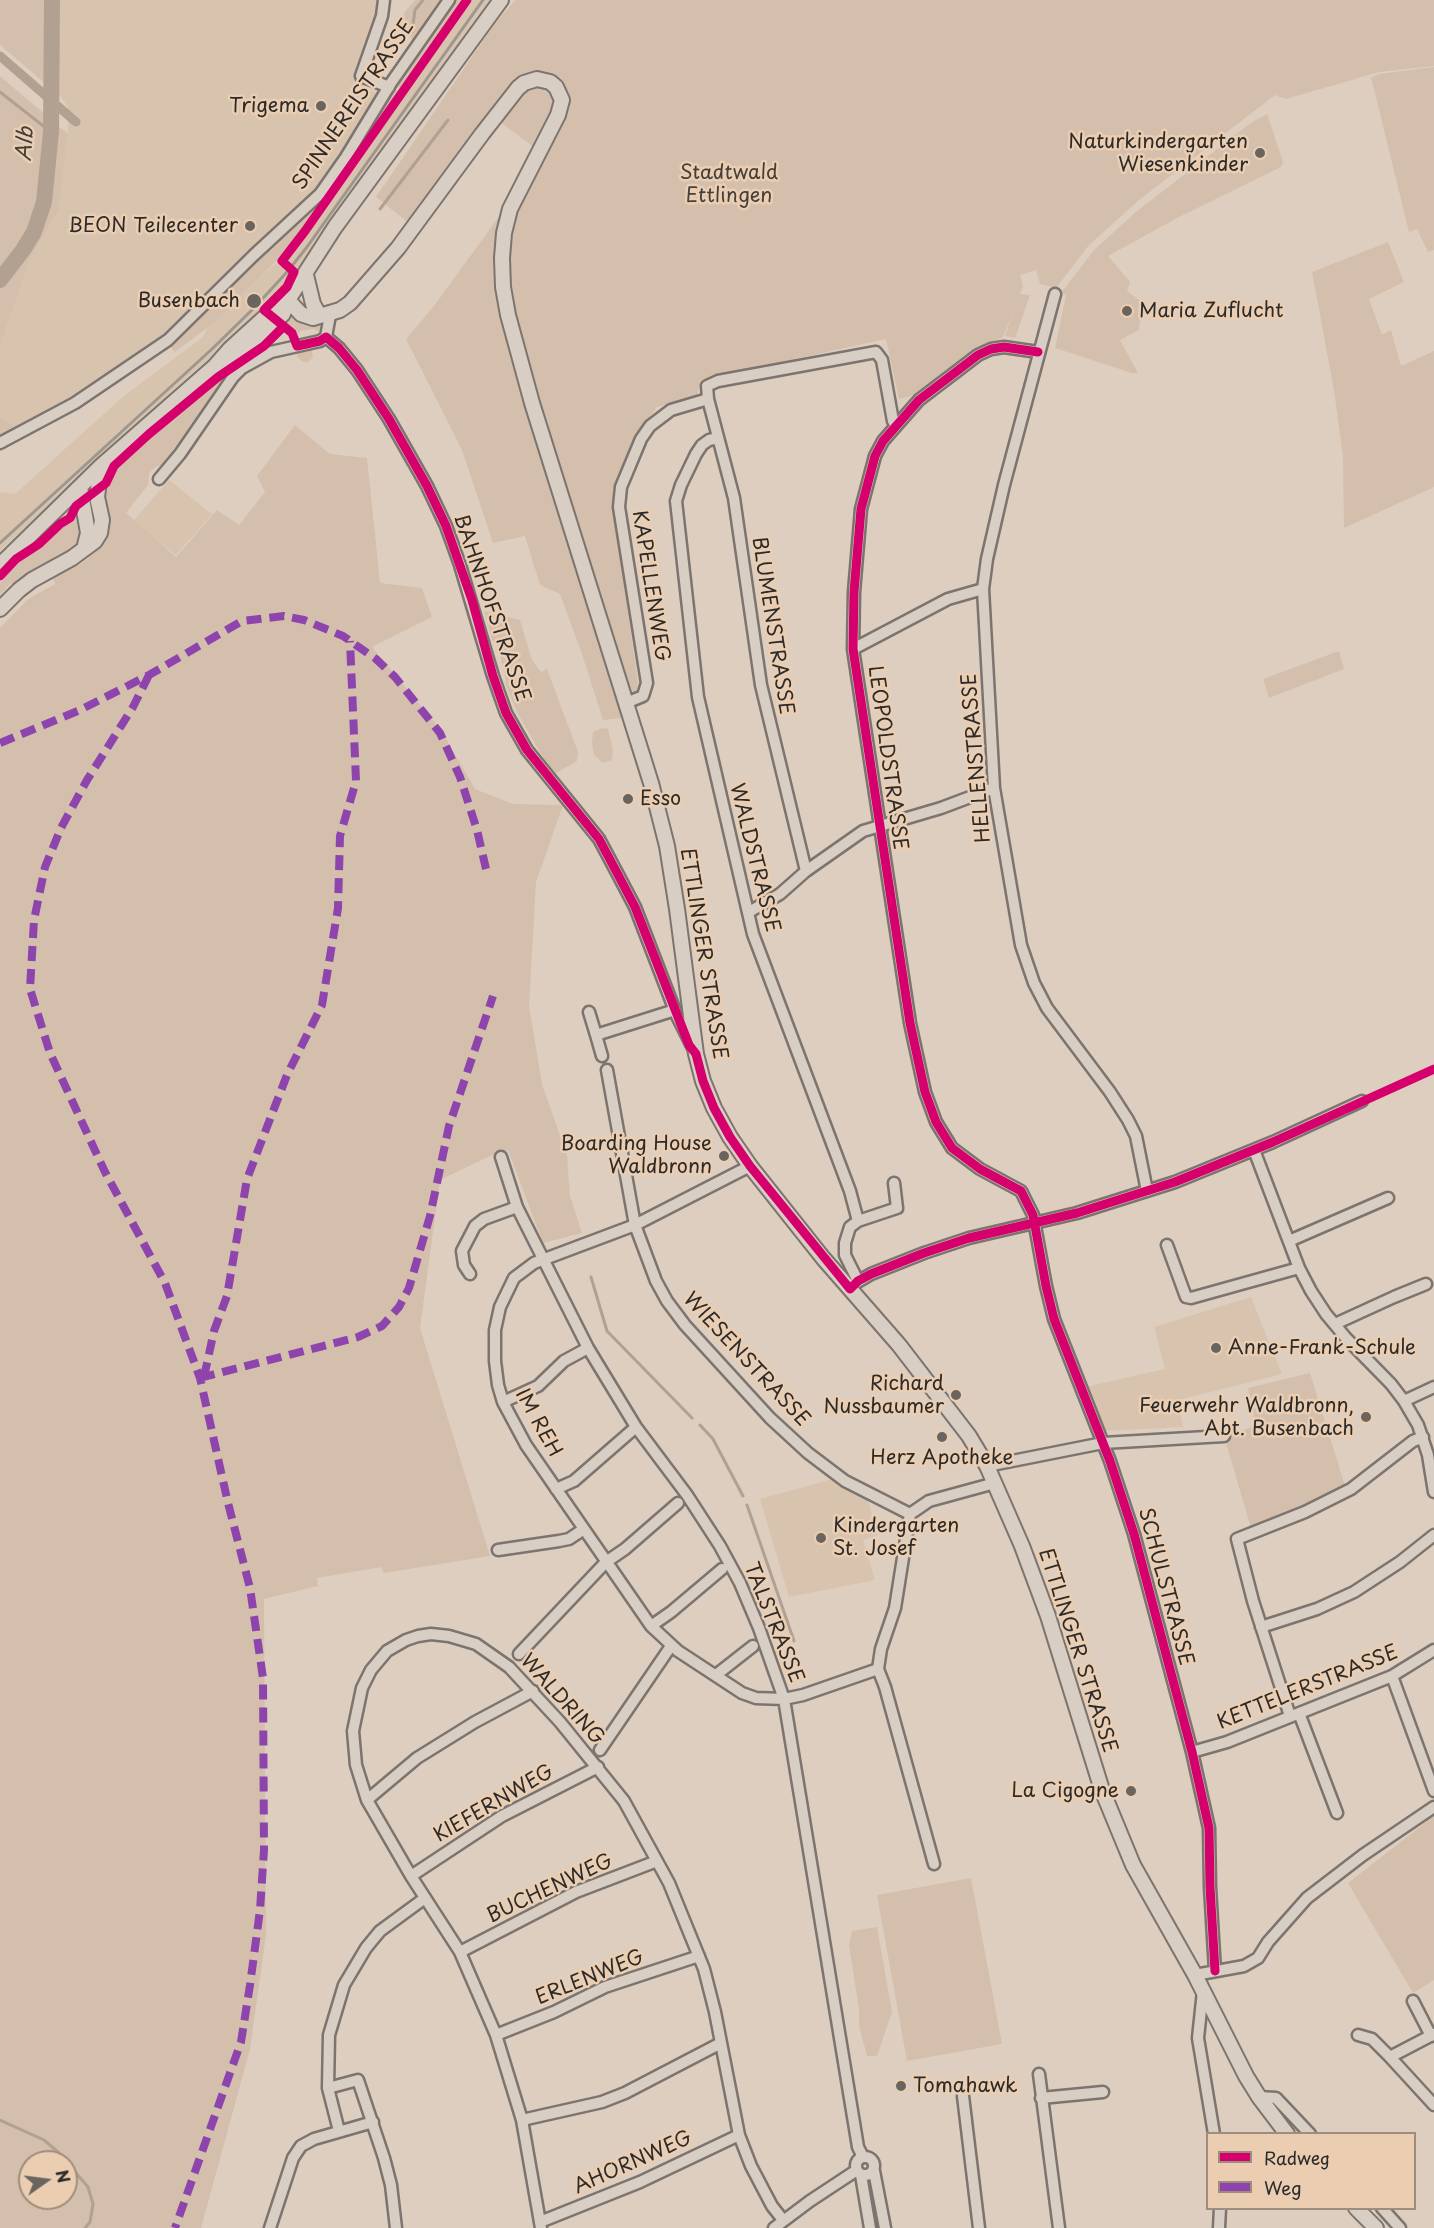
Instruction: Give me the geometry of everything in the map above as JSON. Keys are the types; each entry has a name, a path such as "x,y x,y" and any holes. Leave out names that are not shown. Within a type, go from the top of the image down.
{"main road":[{"path":"0,565 101,466 215,366 236,356 260,337 283,314 288,300 358,196 501,0"},
{"name":"ETTLINGER STRASSE","path":"324,314 350,303 398,248 519,88 524,83 537,79 550,82 561,94 561,107 510,209 504,233 503,287 508,315 532,403 651,783 667,846 678,909 696,1054 703,1081 714,1108 730,1137 750,1166 854,1285 969,1436 987,1466 1048,1616 1110,1812 1133,1865 1195,1975 1246,2076 1286,2132"},
{"path":"306,275 313,304 324,314"},
{"path":"288,300 296,301 324,314"},
{"path":"0,609 32,580 72,558 95,541 100,533 102,520 97,497 101,466"},
{"path":"80,487 97,497"},
{"path":"80,487 88,533 84,549"},
{"path":"49,516 74,511 86,517"},
{"path":"1358,2210 1376,2228"}],"street":[{"path":"384,0 382,16 361,76 388,87"},
{"name":"SPINNEREISTRASSE","path":"0,443 75,403 168,340 320,194 346,157 388,87 449,0"},
{"name":"HELLENSTRASSE","path":"1055,294 1004,485 987,559 983,589 994,788 1021,945 1034,983 1047,1008 1110,1092 1128,1120 1136,1136 1147,1191"},
{"path":"159,479 180,454 233,377 242,368 271,352 320,341 326,337 324,314"},
{"name":"BAHNHOFSTRASSE","path":"326,337 339,348 357,370 389,419 427,486 446,526 460,565 506,712 537,764 599,839 634,907 689,1045 696,1054"},
{"name":"LEOPOLDSTRASSE","path":"1035,1223 1029,1204 1021,1191 965,1159 952,1148 936,1122 925,1092 910,1023 853,649 854,592 861,509 875,456 883,441 919,400 978,355 991,349 1004,347 1038,352"},
{"name":"BLUMENSTRASSE","path":"806,871 761,685 734,498 708,399 707,386 718,381 876,352 882,360 893,421 896,426"},
{"name":"KAPELLENWEG","path":"626,703 643,696 647,683 619,507 621,487 626,471 650,426 672,410 708,399"},
{"name":"WALDSTRASSE","path":"718,438 702,445 681,485 676,501 698,697 753,934 850,1191 858,1221"},
{"name":"LEOPOLDSTRASSE","path":"853,649 948,599 983,589"},
{"path":"748,912 780,894 806,871 863,831 941,808 994,788"},
{"path":"596,1035 675,1010"},
{"path":"589,1012 602,1056"},
{"name":"WIESENSTRASSE","path":"607,1070 635,1225 656,1281 667,1301 685,1325 770,1418 808,1453 845,1481 910,1514"},
{"path":"894,1183 897,1208 858,1221 850,1227 845,1243 845,1255 854,1285 924,1253 969,1238 1077,1213 1147,1191 1254,1150 1362,1101"},
{"path":"1254,1150 1299,1268 1311,1291 1346,1338 1381,1372 1404,1401 1418,1425 1423,1437 1434,1492"},
{"name":"TALSTRASSE","path":"501,1157 517,1207 542,1260 632,1431 693,1503 730,1563 759,1628 784,1699 858,2147 863,2157 869,2157 874,2162 885,2228"},
{"name":"IM REH","path":"750,1166 635,1225 542,1260 514,1278 500,1307 495,1330 498,1385 503,1402 526,1445 651,1626 671,1646 742,1693 756,1698 784,1699 803,1695 878,1669"},
{"path":"1289,1241 1388,1198"},
{"path":"470,1274 464,1266 462,1251 475,1226 484,1219 517,1207"},
{"name":"SCHULSTRASSE","path":"1035,1223 1054,1319 1103,1443 1134,1534 1192,1752 1209,1828 1215,1971"},
{"path":"1167,1245 1186,1297 1191,1298 1299,1268"},
{"path":"1335,1324 1426,1284"},
{"path":"503,1402 538,1386 564,1361 588,1348"},
{"path":"1404,1401 1434,1388"},
{"path":"556,1489 574,1480 632,1431"},
{"path":"987,1466 1103,1443 1224,1436"},
{"path":"1337,1813 1294,1715 1261,1627 1237,1539 1305,1512 1351,1489 1413,1441 1423,1437"},
{"path":"934,1864 878,1669 881,1649 895,1608 910,1514 929,1501 995,1483"},
{"path":"519,1654 606,1562 625,1550 678,1503"},
{"path":"498,1550 569,1539 584,1529"},
{"path":"1261,1627 1317,1609 1354,1592 1400,1562 1434,1535"},
{"path":"651,1626 722,1569"},
{"name":"WALDRING","path":"540,2225 522,2120 496,2035 460,1952 411,1876 367,1800 356,1765 352,1731 362,1688 371,1670 387,1651 418,1636 431,1634 449,1636 476,1644 509,1667 533,1691 624,1801 669,1883 699,1956 715,2012 739,2135 779,2224"},
{"path":"600,1750 671,1646"},
{"path":"716,1675 753,1646"},
{"name":"KETTELERSTRASSE","path":"1192,1752 1227,1742 1392,1676 1434,1650"},
{"path":"1392,1676 1434,1791"},
{"path":"367,1800 417,1758 475,1722 533,1691"},
{"name":"KIEFERNWEG","path":"411,1876 502,1816 598,1767"},
{"path":"1195,1975 1244,1966 1258,1958 1268,1942 1307,1898 1363,1855 1434,1807"},
{"name":"BUCHENWEG","path":"460,1952 576,1892 657,1861"},
{"path":"339,2131 328,2088 329,2035 344,1985 366,1948 380,1931 425,1898"},
{"name":"ERLENWEG","path":"496,2035 554,2012 605,1987 699,1956"},
{"path":"1203,1991 1198,2038 1214,2132"},
{"path":"1390,2057 1432,2035 1413,2001"},
{"path":"1358,2035 1372,2039 1434,2105"},
{"path":"522,2120 602,2102 625,2093 721,2043"},
{"path":"1039,2074 1059,2228"},
{"path":"328,2088 358,2080 391,2185 396,2228"},
{"path":"1041,2098 1103,2092"},
{"path":"963,2096 979,2228"},
{"path":"1259,2097 1276,2098 1309,2132"},
{"path":"270,2228 293,2158 301,2146 314,2139 373,2122"},
{"name":"AHORNWEG","path":"540,2225 640,2182 739,2135"},
{"path":"863,2157 857,2162 870,2228"},
{"path":"859,2172 867,2175 874,2171"},
{"path":"779,2224 859,2172"},
{"path":"1219,2228 1220,2210"},
{"path":"1384,2210 1400,2228"}],"shaded area":[{"path":"56,0 377,0 378,6 355,79 378,94 357,133 319,191 248,255 165,337 69,401 19,429 0,416 0,347 30,259 59,210 68,134 68,107 60,96"},
{"path":"469,0 489,0 285,287 232,340 181,383 0,551 0,492 15,494 125,395 203,337 207,329 268,270 283,258 285,259 306,233"},
{"path":"169,480 212,514 176,555 133,521"},
{"name":"Anne-Frank-Schule","path":"1251,1297 1282,1374 1178,1400 1183,1427 1105,1431 1085,1387 1165,1369 1154,1327"},
{"name":"Kindergarten St. Josef","path":"833,1479 868,1501 878,1535 863,1540 875,1580 789,1597 760,1499"}],"green space":[{"path":"0,0 56,0 60,96 0,45"},
{"path":"415,0 442,0 413,41 404,28 404,13"},
{"path":"454,0 464,0 400,88 395,84"},
{"name":"Stadtwald Ettlingen","path":"515,0 1434,0 1434,66 1379,72 1286,99 1275,95 1139,200 1089,245 1056,288 1040,284 1036,270 1020,275 1023,286 1020,294 1030,295 1015,338 1005,336 1014,309 1003,337 970,352 914,395 899,399 886,339 700,380 697,396 657,407 632,441 613,496 639,689 616,698 622,718 603,720 560,594 540,585 525,536 493,543 462,450 406,339 434,306 498,218 513,225 520,204 546,156 488,113 409,223 376,197 493,26"},
{"path":"1434,67 1434,250 1428,252 1417,229 1409,232 1371,77"},
{"path":"0,76 68,134 59,210 30,259 0,347"},
{"path":"393,87 399,92 352,161 350,160"},
{"path":"1267,114 1283,162 1281,167 1177,218 1108,256 1130,282 1127,291 1142,302 1139,330 1120,340 1138,373 1055,348 1066,295 1061,293 1095,249 1136,212 1252,122"},
{"path":"348,163 300,232 277,260 215,322 175,352 170,346 199,319 196,315"},
{"path":"1388,242 1404,282 1369,299 1382,335 1391,330 1401,366 1434,351 1434,487 1344,528 1343,457 1334,390 1312,272"},
{"path":"297,317 319,323 322,330 300,331 299,334 282,322"},
{"path":"312,350 313,357 308,362 303,362 297,357 297,353"},
{"path":"228,374 169,463 157,466 149,473 148,485 126,513 176,557 217,510 239,525 265,492 257,476 295,425 330,454 367,458 380,583 422,588 432,617 372,647 441,730 475,789 513,804 563,805 536,882 529,1005 542,1084 567,1156 570,1196 582,1233 543,1243 508,1150 492,1155 440,1180 420,1328 490,1556 384,1573 381,1567 317,1578 318,1586 264,1599 266,1935 250,2049 201,2228 0,2228 0,628 28,599 55,584 51,574 81,564 94,553 102,542 107,527 107,511 102,490 109,484 113,471 150,437"},
{"path":"0,416 19,429 0,439"},
{"path":"75,516 80,520 82,528 77,544 68,552 34,570 14,586 11,583 0,595 0,583 5,578 4,576 65,524 72,523"},
{"path":"484,611 520,620 532,660 541,672 547,669 578,752 577,761 553,775 517,712 505,683 498,647 492,640"},
{"path":"1339,651 1344,669 1269,698 1263,679"},
{"path":"602,728 608,729 613,750 612,760 603,763 594,755 592,743 593,732"},
{"path":"1310,1373 1345,1486 1307,1508 1251,1528 1224,1436 1256,1426 1248,1388"},
{"path":"1434,1816 1434,1980 1413,1993 1348,1883"},
{"path":"971,1878 1002,2044 907,2061 877,1895"},
{"path":"877,1927 892,2012 877,2056 867,2056 859,2026 859,2009 849,1946 852,1931"}],"waterway":[{"name":"Alb","path":"0,280 34,232 44,202 51,132 52,0"},
{"path":"412,32 415,10 423,0"},
{"path":"0,56 76,122"},
{"path":"0,92 51,132"},
{"path":"380,209 448,120"},
{"path":"591,1277 607,1331 692,1418"},
{"path":"700,1425 713,1439 743,1496"},
{"path":"747,1505 794,1641"},
{"path":"0,2120 44,2140 58,2152 88,2187 93,2204 90,2222 85,2228"}],"railway":[{"path":"0,543 212,349 287,272 483,0"}],"marked path":[{"path":"0,743 80,710 149,675 242,621 284,616 304,620 343,636 376,659 395,677 440,733 460,777 477,830 486,869"},
{"path":"204,1377 214,1331 227,1296 247,1179 287,1075 322,1005 338,908 340,836 356,781 350,641"},
{"path":"149,675 133,707 87,780 61,828 45,867 34,920 30,989 50,1053 105,1172 165,1283 200,1378 250,1588 263,1678 264,1850 260,1910 241,2042 175,2228"},
{"path":"200,1378 358,1337 382,1326 399,1307 409,1288 430,1216 449,1126 493,996"}],"cycle path":[{"path":"467,0 282,261 294,272 287,287 264,310 292,333 297,346 320,341 326,337 339,348 357,370 389,419 427,486 446,526 472,600 506,713 527,750 599,839 615,869 635,907 689,1045 696,1054 703,1081 714,1108 750,1166 850,1289 858,1281 871,1274 969,1238 1077,1213 1175,1182 1273,1142 1434,1069"},
{"path":"0,576 16,559 39,544 60,524 70,518 76,506 106,483 114,466 149,434 218,377 264,346 283,327"},
{"path":"1038,352 1004,347 991,349 978,355 919,400 883,441 875,456 861,509 854,592 853,649 910,1023 925,1092 936,1122 952,1148 980,1169 1021,1191 1033,1215 1054,1319 1110,1461 1134,1534 1192,1752 1209,1828 1215,1971"}],"place":[{"name":"Trigema","path":"321,106"},
{"name":"Naturkindergarten Wiesenkinder","path":"1260,153"},
{"name":"BEON Teilecenter","path":"250,226"},
{"name":"Busenbach","path":"254,301"},
{"name":"Maria Zuflucht","path":"1127,311"},
{"name":"Esso","path":"628,799"},
{"name":"Boarding House Waldbronn","path":"724,1156"},
{"name":"Anne-Frank-Schule","path":"1216,1348"},
{"name":"Richard Nussbaumer","path":"956,1395"},
{"name":"Feuerwehr Waldbronn, Abt. Busenbach","path":"1366,1417"},
{"name":"Herz Apotheke","path":"942,1437"},
{"name":"Kindergarten St. Josef","path":"821,1538"},
{"name":"La Cigogne","path":"1131,1791"},
{"name":"Tomahawk","path":"901,2086"}]}
